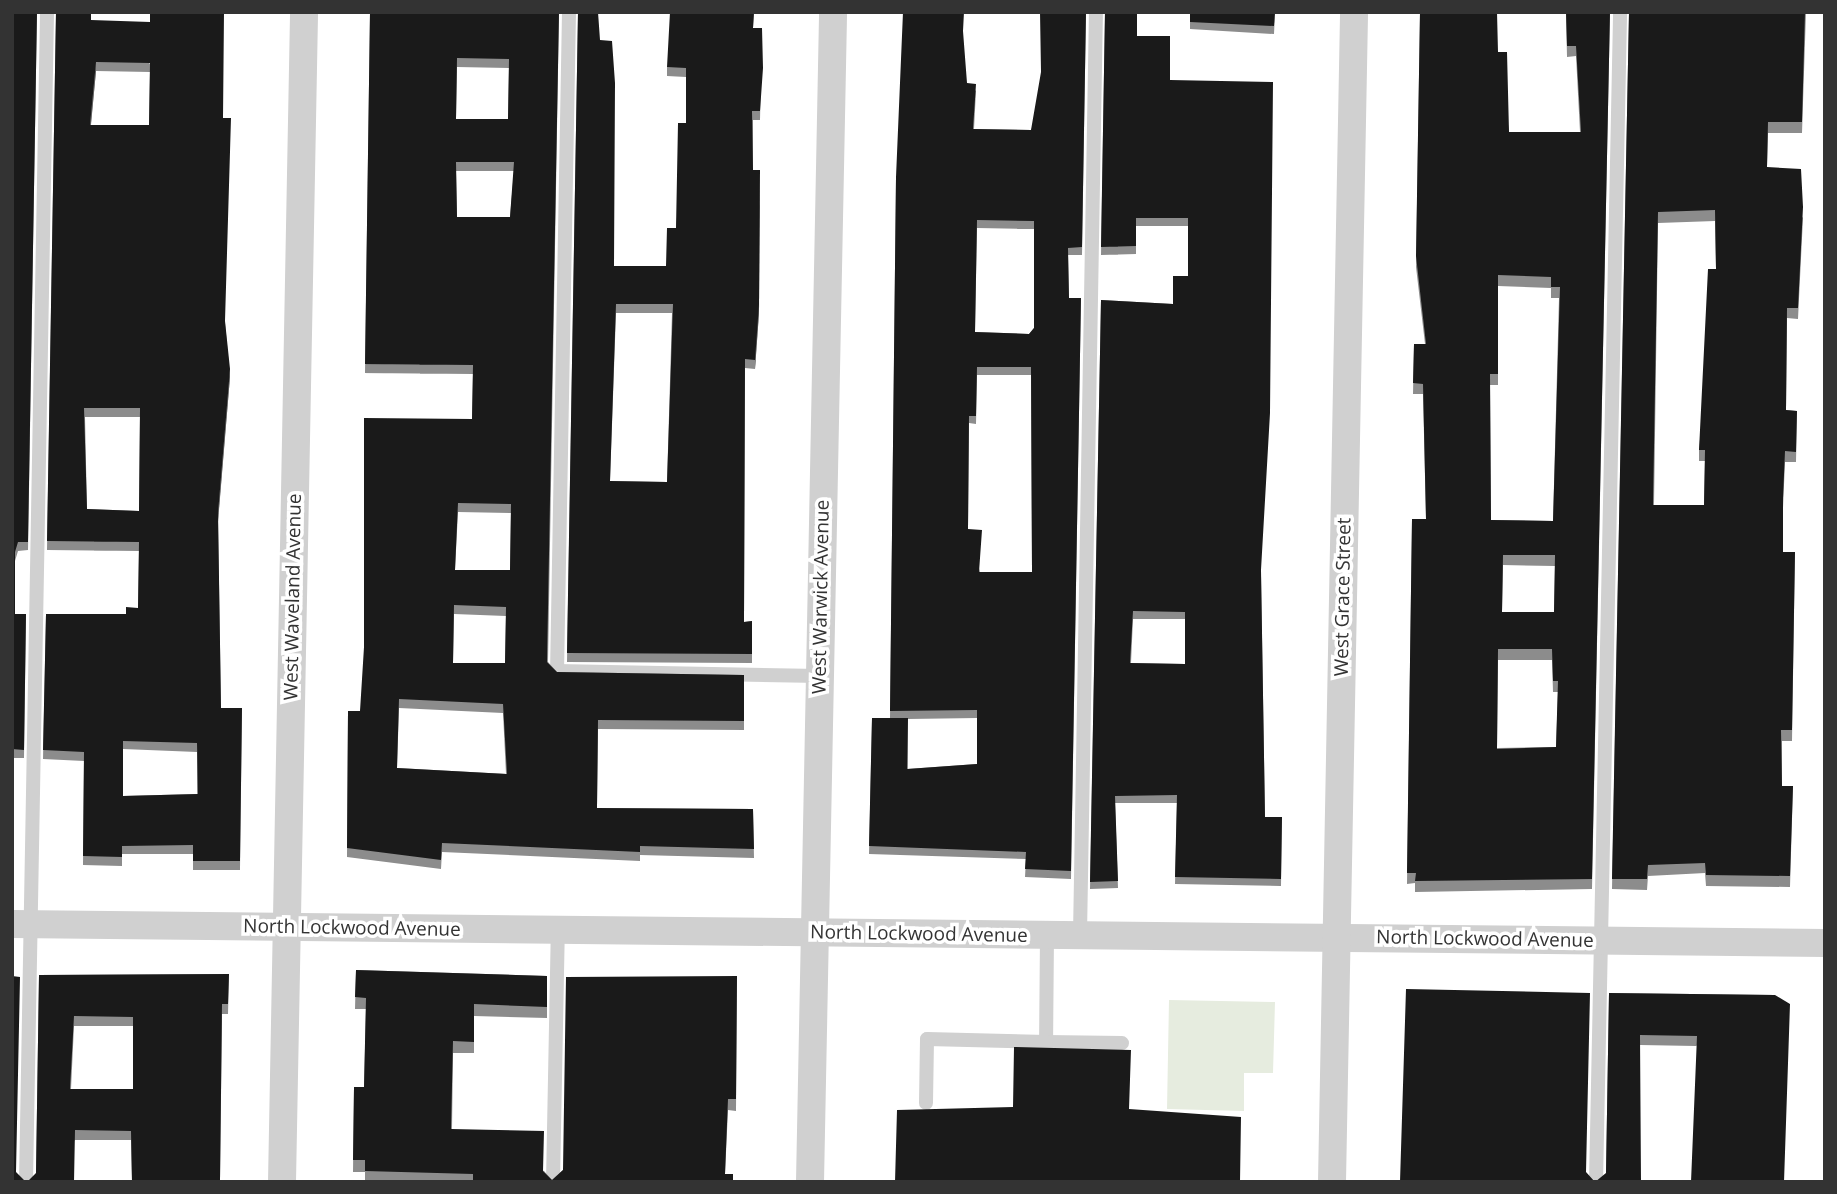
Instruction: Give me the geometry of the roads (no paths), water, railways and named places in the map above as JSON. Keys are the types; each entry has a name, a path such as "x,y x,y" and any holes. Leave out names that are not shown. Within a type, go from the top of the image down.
{"street":[{"name":"West Waveland Avenue","path":"282,1182 304,12"},
{"name":"West Warwick Avenue","path":"810,1182 833,12"},
{"name":"West Grace Street","path":"1332,1182 1354,12"},
{"name":"North Lockwood Avenue","path":"21,924 1825,943"}],"lane":[{"path":"26,1182 21,924 47,12"},
{"path":"569,12 557,671 820,676"},
{"path":"1080,935 1096,12"},
{"path":"1597,1182 1620,12"},
{"path":"553,1182 558,930"},
{"path":"1046,1042 1047,935"},
{"path":"926,1103 927,1039 1122,1043"}]}
